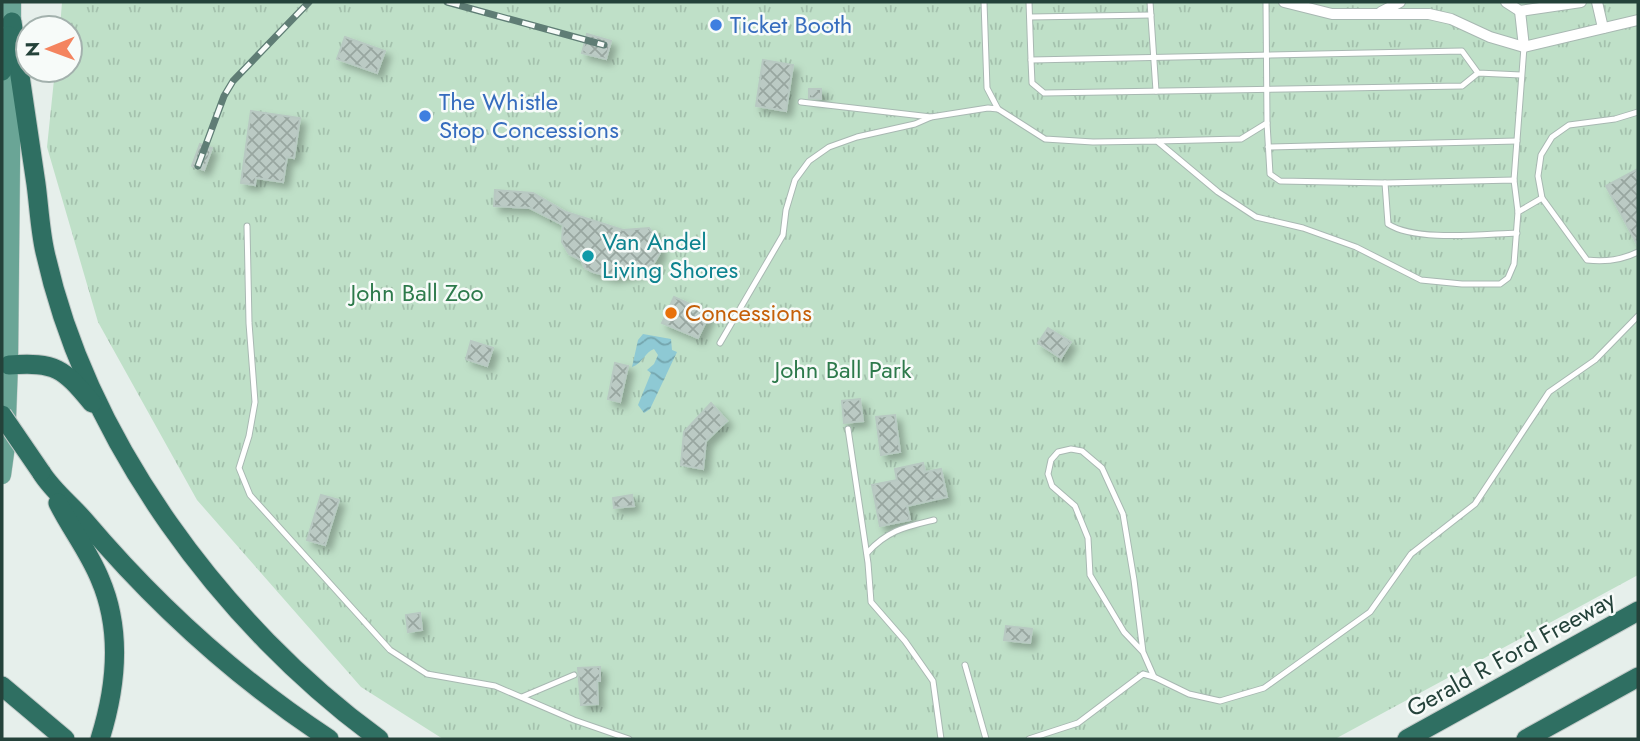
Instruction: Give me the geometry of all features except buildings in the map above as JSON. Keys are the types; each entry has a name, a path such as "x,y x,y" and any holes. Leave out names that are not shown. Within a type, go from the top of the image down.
{"highway":[{"path":"2,71 12,22"},
{"path":"12,22 44,250 72,342 106,420 156,505 218,590 279,655 345,714 379,739"},
{"path":"9,365 34,363 63,371 106,420"},
{"path":"2,415 43,476 101,580 111,615 115,654 108,715 100,739"},
{"path":"43,476 72,505 137,581 177,620 246,681 329,739"},
{"name":"Gerald R Ford Freeway","path":"1407,739 1638,611"},
{"path":"1526,739 1638,677"},
{"path":"2,685 65,739"}],"main road":[{"path":"2,475 6,446 9,365 12,2"}],"street":[{"path":"1284,2 1332,14 1429,14 1451,19 1490,37 1524,47 1638,20"},
{"path":"1378,13 1400,2"},
{"path":"1506,2 1520,11 1581,2"},
{"path":"1597,2 1603,28"},
{"path":"1520,11 1524,47"}],"lane":[{"path":"984,2 987,88 998,108 1045,139 1093,142 1241,139 1267,123"},
{"path":"1029,2 1032,83 1044,93 1462,86 1478,73 1521,75"},
{"path":"1150,2 1156,91"},
{"path":"1266,2 1270,174 1280,181 1385,183 1514,180"},
{"path":"1030,17 1151,15"},
{"path":"1157,141 1218,192 1256,217 1303,228 1356,247 1422,280 1500,284 1508,278 1514,264 1518,212 1514,180 1524,47"},
{"path":"1031,60 1462,51 1478,73"},
{"path":"801,103 931,117"},
{"path":"720,344 779,242 795,180 809,160 829,147 858,137 915,124 931,117 998,108"},
{"path":"1638,112 1615,119 1569,125 1552,137 1541,155 1538,176 1542,198 1587,260 1602,261 1638,252"},
{"path":"1268,147 1517,141"},
{"path":"1385,183 1388,224 1398,231 1421,235 1517,233"},
{"path":"1518,212 1542,198"},
{"path":"247,226 249,323 255,402 249,436 239,468 250,495 390,650 427,674 495,686 629,739"},
{"path":"1029,739 1078,723 1143,674 1189,694 1220,701 1264,688 1370,612 1411,554 1475,504 1549,392 1595,360 1638,316"},
{"path":"848,429 867,553 870,602 905,641 933,681 941,739"},
{"path":"1143,652 1124,632 1090,575 1088,538 1075,506 1052,486 1048,474 1051,460 1058,452 1071,449 1082,451 1102,468 1123,514 1135,580 1143,652 1154,677"},
{"path":"867,553 879,540 897,529 934,520"},
{"path":"965,665 986,739"},
{"path":"522,698 574,675"}],"green space":[{"name":"John Ball Park","path":"62,2 1638,2 1638,575 1335,739 443,739 361,687 197,500 98,322 47,147 54,84 84,84 84,14 61,14"}],"water":[{"path":"643,334 671,339 672,350 677,352 650,409 644,413 638,405 651,373 647,370 658,355 654,349 632,367 638,340"}],"railway":[{"path":"198,166 224,96 233,81 309,2"},
{"path":"447,2 604,45"}],"place":[{"name":"Ticket Booth","path":"716,25"},
{"name":"The Whistle Stop Concessions","path":"425,116"},
{"name":"Van Andel Living Shores","path":"588,256"},
{"name":"Concessions","path":"671,313"}],"park label":[{"name":"John Ball Zoo","path":"417,293"}]}
